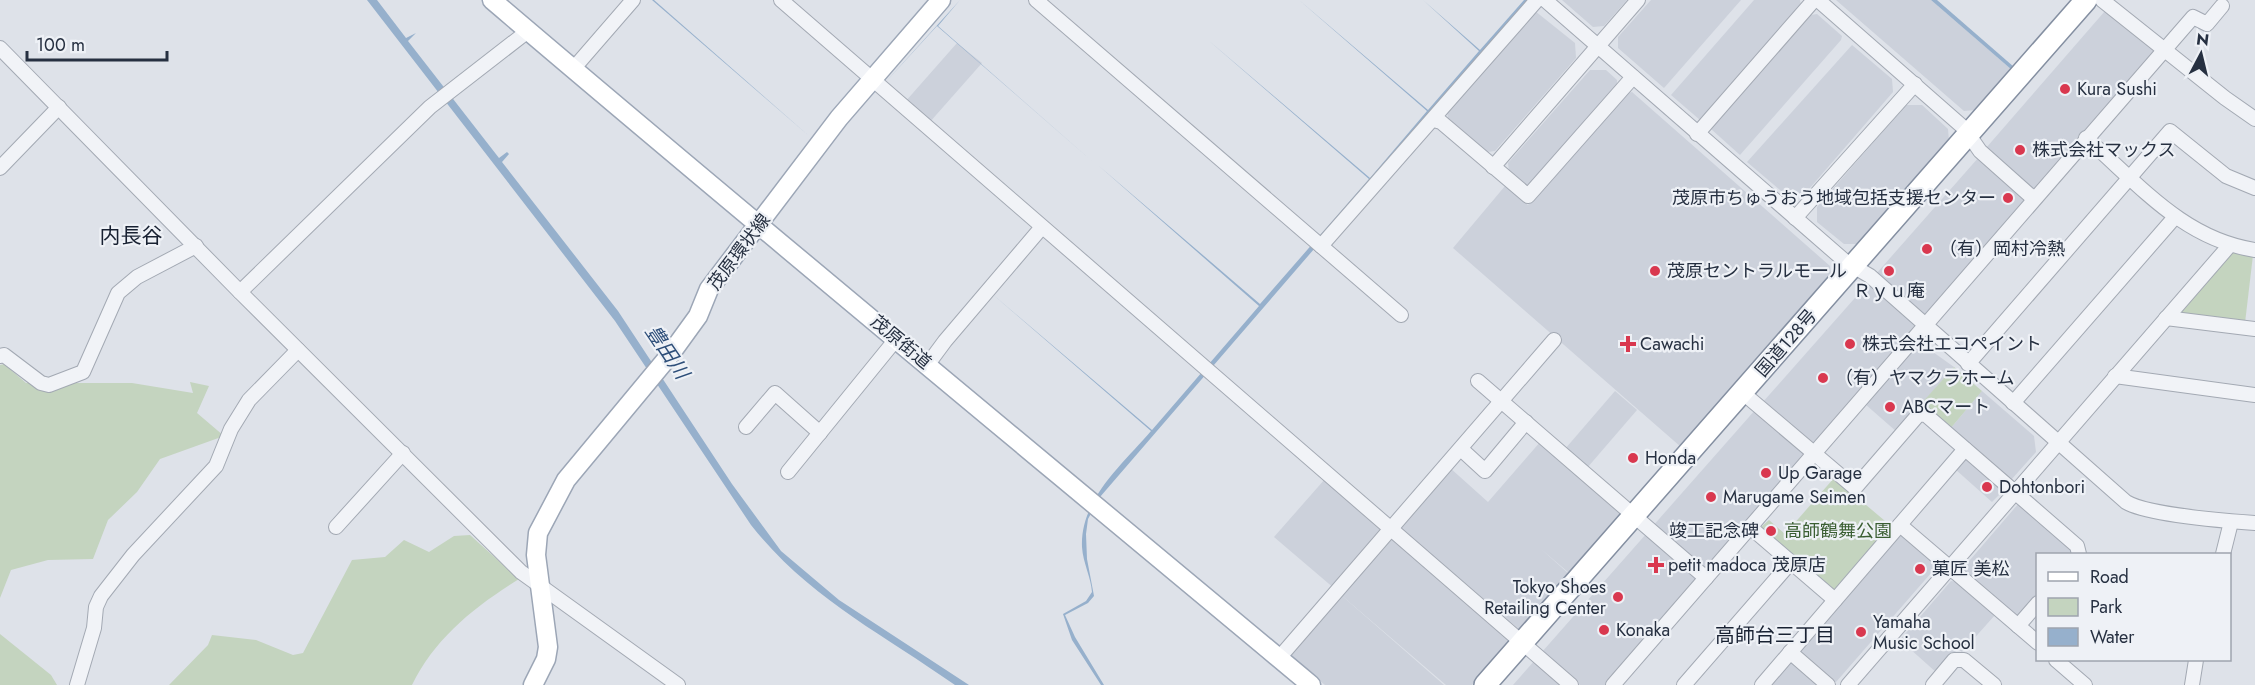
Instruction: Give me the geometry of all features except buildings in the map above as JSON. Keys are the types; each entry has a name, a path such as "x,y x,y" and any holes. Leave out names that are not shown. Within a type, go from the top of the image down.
{"highway":[{"name":"国道128号","path":"1485,685 1527,646 1859,269 2086,0"},
{"name":"国道128号","path":"1971,139 2102,0"},
{"name":"国道128号","path":"1502,685 1527,646"}],"main road":[{"name":"茂原街道","path":"492,0 706,183 897,338 1311,685"},
{"name":"茂原環状線","path":"533,685 546,659 548,647 536,555 538,533 566,480 669,357 698,316 709,289 871,79 941,0"}],"street":[{"path":"574,68 633,0"},
{"path":"780,0 1571,685"},
{"path":"1036,0 1401,315"},
{"path":"1321,246 1537,0"},
{"path":"1545,0 1697,134 1925,326 2056,443 2132,505 2231,522 2255,523"},
{"path":"1493,166 1638,0"},
{"path":"1697,134 1816,0 1915,84 2034,200"},
{"path":"2102,0 2225,98 2255,119"},
{"path":"1613,685 2193,17 2207,24 2222,6"},
{"path":"240,292 430,107 528,31"},
{"path":"0,48 240,292 521,572 678,685"},
{"path":"1434,120 1441,122 1528,196 1633,77"},
{"path":"1795,218 1915,84"},
{"path":"0,168 59,107"},
{"path":"1968,364 2170,131 2226,176 2255,188"},
{"path":"2086,138 2175,217 2202,234 2229,246 2255,250"},
{"path":"2013,403 2175,217"},
{"path":"928,364 1042,227"},
{"path":"0,356 4,356 41,383 49,385 83,372 118,293 137,277 196,246"},
{"path":"1848,685 2229,246"},
{"path":"2166,318 2255,329"},
{"path":"788,472 897,338"},
{"path":"1279,658 1554,340"},
{"path":"76,685 94,628 96,607 101,596 133,555 216,466 231,429 249,400 298,350"},
{"path":"2115,376 2255,395"},
{"path":"1478,381 1706,578"},
{"path":"746,427 775,393 820,433"},
{"path":"1747,396 1855,488 1919,414 1926,416 2077,546 2079,553"},
{"path":"1461,449 1485,471 1526,422"},
{"path":"1762,685 1965,449"},
{"path":"336,527 403,453"},
{"path":"2223,553 2231,522"},
{"path":"1900,525 2036,642"},
{"path":"1750,527 1835,600"},
{"path":"1684,685 1791,562"},
{"path":"2018,626 2036,604"},
{"path":"1790,652 1828,685"},
{"path":"1932,685 1959,658 1994,685"},
{"path":"2057,661 2084,685"},
{"path":"2192,685 2196,661"}],"shaded area":[{"path":"1562,0 1627,0 1604,26 1593,27"},
{"path":"1651,0 1741,0 1664,88 1618,48 1618,37"},
{"path":"1754,0 1800,0 1801,6 1700,120 1671,95"},
{"path":"1836,0 1931,0 2012,70 1976,110 1964,111"},
{"path":"1535,11 1575,43 1576,58 1495,151 1487,152 1448,118 1447,112"},
{"path":"2105,11 2155,50 2033,192 1986,148"},
{"path":"1817,14 1842,36 1841,40 1740,155 1711,129 1811,15"},
{"path":"957,43 982,63 929,123 905,102"},
{"path":"1852,45 1892,79 1893,92 1803,196 1787,196 1747,162"},
{"path":"1590,70 1606,70 1617,80 1617,88 1535,184 1524,185 1509,172 1508,163"},
{"name":"茂原セントラルモール","path":"1632,92 1830,266 1831,275 1681,447 1453,248 1505,186 1528,205 1624,94"},
{"path":"1906,105 1922,105 1948,129 1949,141 1858,244 1844,244 1817,222 1817,207"},
{"path":"1979,157 2028,199 1927,316 1923,315 1876,274"},
{"path":"1869,282 1916,324 1915,329 1813,445 1762,403"},
{"path":"1918,345 1923,345 1954,367 1897,432 1865,404"},
{"path":"1615,391 1637,410 1587,468 1565,449"},
{"path":"1982,391 2034,436 2036,452 2011,480 1950,429"},
{"path":"1756,409 1806,450 1805,456 1706,570 1652,527"},
{"path":"1541,441 1623,511 1569,573 1541,549 1569,574 1520,630 1397,525 1449,467 1488,502"},
{"path":"1964,457 2002,487 2002,492 1992,502 1955,469"},
{"path":"1325,479 1386,531 1335,589 1274,537"},
{"path":"2019,503 2073,549 2073,553 2036,553 2036,597 2021,615 2016,617 1965,572 1964,567"},
{"path":"1647,533 1699,577 1608,685 1580,685 1542,652"},
{"path":"1900,533 1938,565 1836,682 1832,682 1799,654 1799,649"},
{"path":"1391,536 1511,640 1472,685 1446,685 1340,594"},
{"path":"1951,581 1957,582 1995,615 1962,652 1958,649 1937,673 1900,640"},
{"path":"1340,594 1444,685 1325,685 1288,655"},
{"path":"1535,660 1563,685 1513,685"},
{"path":"1789,660 1823,685 1768,685"}],"green space":[{"path":"2233,251 2253,255 2245,323 2180,315 2178,309"},
{"path":"4,364 26,383 132,383 193,393 190,382 209,386 197,413 224,436 160,459 137,492 108,520 93,559 48,560 11,570 0,598 0,365"},
{"path":"1954,367 1982,391 1950,429 1920,405"},
{"name":"高師鶴舞公園","path":"1834,478 1891,526 1837,592 1832,591 1761,530 1769,520 1785,534"},
{"path":"470,535 519,579 471,612 457,625 432,653 412,685 169,685 208,645 212,635 256,640 293,655 303,653 352,560 385,557 404,540 429,552 454,536"},
{"path":"0,634 51,675 57,685 0,685"}],"water":[{"path":"367,0 377,0 406,38 416,33 408,41 499,158 507,152 509,154 502,162 618,311 732,484 781,551 839,600 969,685 955,685 847,613 797,574 774,551 751,525 615,321"},
{"path":"652,0 654,0 809,136"},
{"path":"960,0 938,26 1093,162 937,26 883,85"},
{"path":"1299,0 1428,110 1479,51 1423,0 1480,50 1524,0 1529,0 1100,497 1088,519 1086,534 1087,559 1094,596 1088,603 1065,615 1075,637 1104,685 1101,685 1072,640 1063,614 1086,601 1092,592 1082,547 1083,530 1088,513 1105,483 1151,431 991,293 1152,430 1259,306 1099,166 1260,304 1369,179 1208,40 1370,178 1427,111"},
{"path":"1931,0 1937,0 2014,67 2012,70"}],"place":[{"name":"Kura Sushi","path":"2065,89"},
{"name":"株式会社マックス","path":"2020,150"},
{"name":"茂原市ちゅうおう地域包括支援センター","path":"2008,198"},
{"name":"（有）岡村冷熱","path":"1927,249"},
{"name":"茂原セントラルモール","path":"1655,271"},
{"name":"Ｒｙｕ庵","path":"1889,271"},
{"name":"Cawachi","path":"1628,344"},
{"name":"株式会社エコペイント","path":"1850,344"},
{"name":"（有）ヤマクラホーム","path":"1823,378"},
{"name":"ABCマート","path":"1890,407"},
{"name":"Honda","path":"1633,458"},
{"name":"Up Garage","path":"1766,473"},
{"name":"Dohtonbori","path":"1987,487"},
{"name":"Marugame Seimen","path":"1711,497"},
{"name":"竣工記念碑","path":"1771,531"},
{"name":"petit madoca 茂原店","path":"1656,565"},
{"name":"菓匠 美松","path":"1920,569"},
{"name":"Tokyo Shoes Retailing Center","path":"1618,597"},
{"name":"Konaka","path":"1604,630"},
{"name":"Yamaha Music School","path":"1861,632"}],"district":[{"name":"内長谷","path":"131,236"},
{"name":"高師台三丁目","path":"1775,635"}],"water label":[{"name":"豊田川","path":"667,352"}]}
